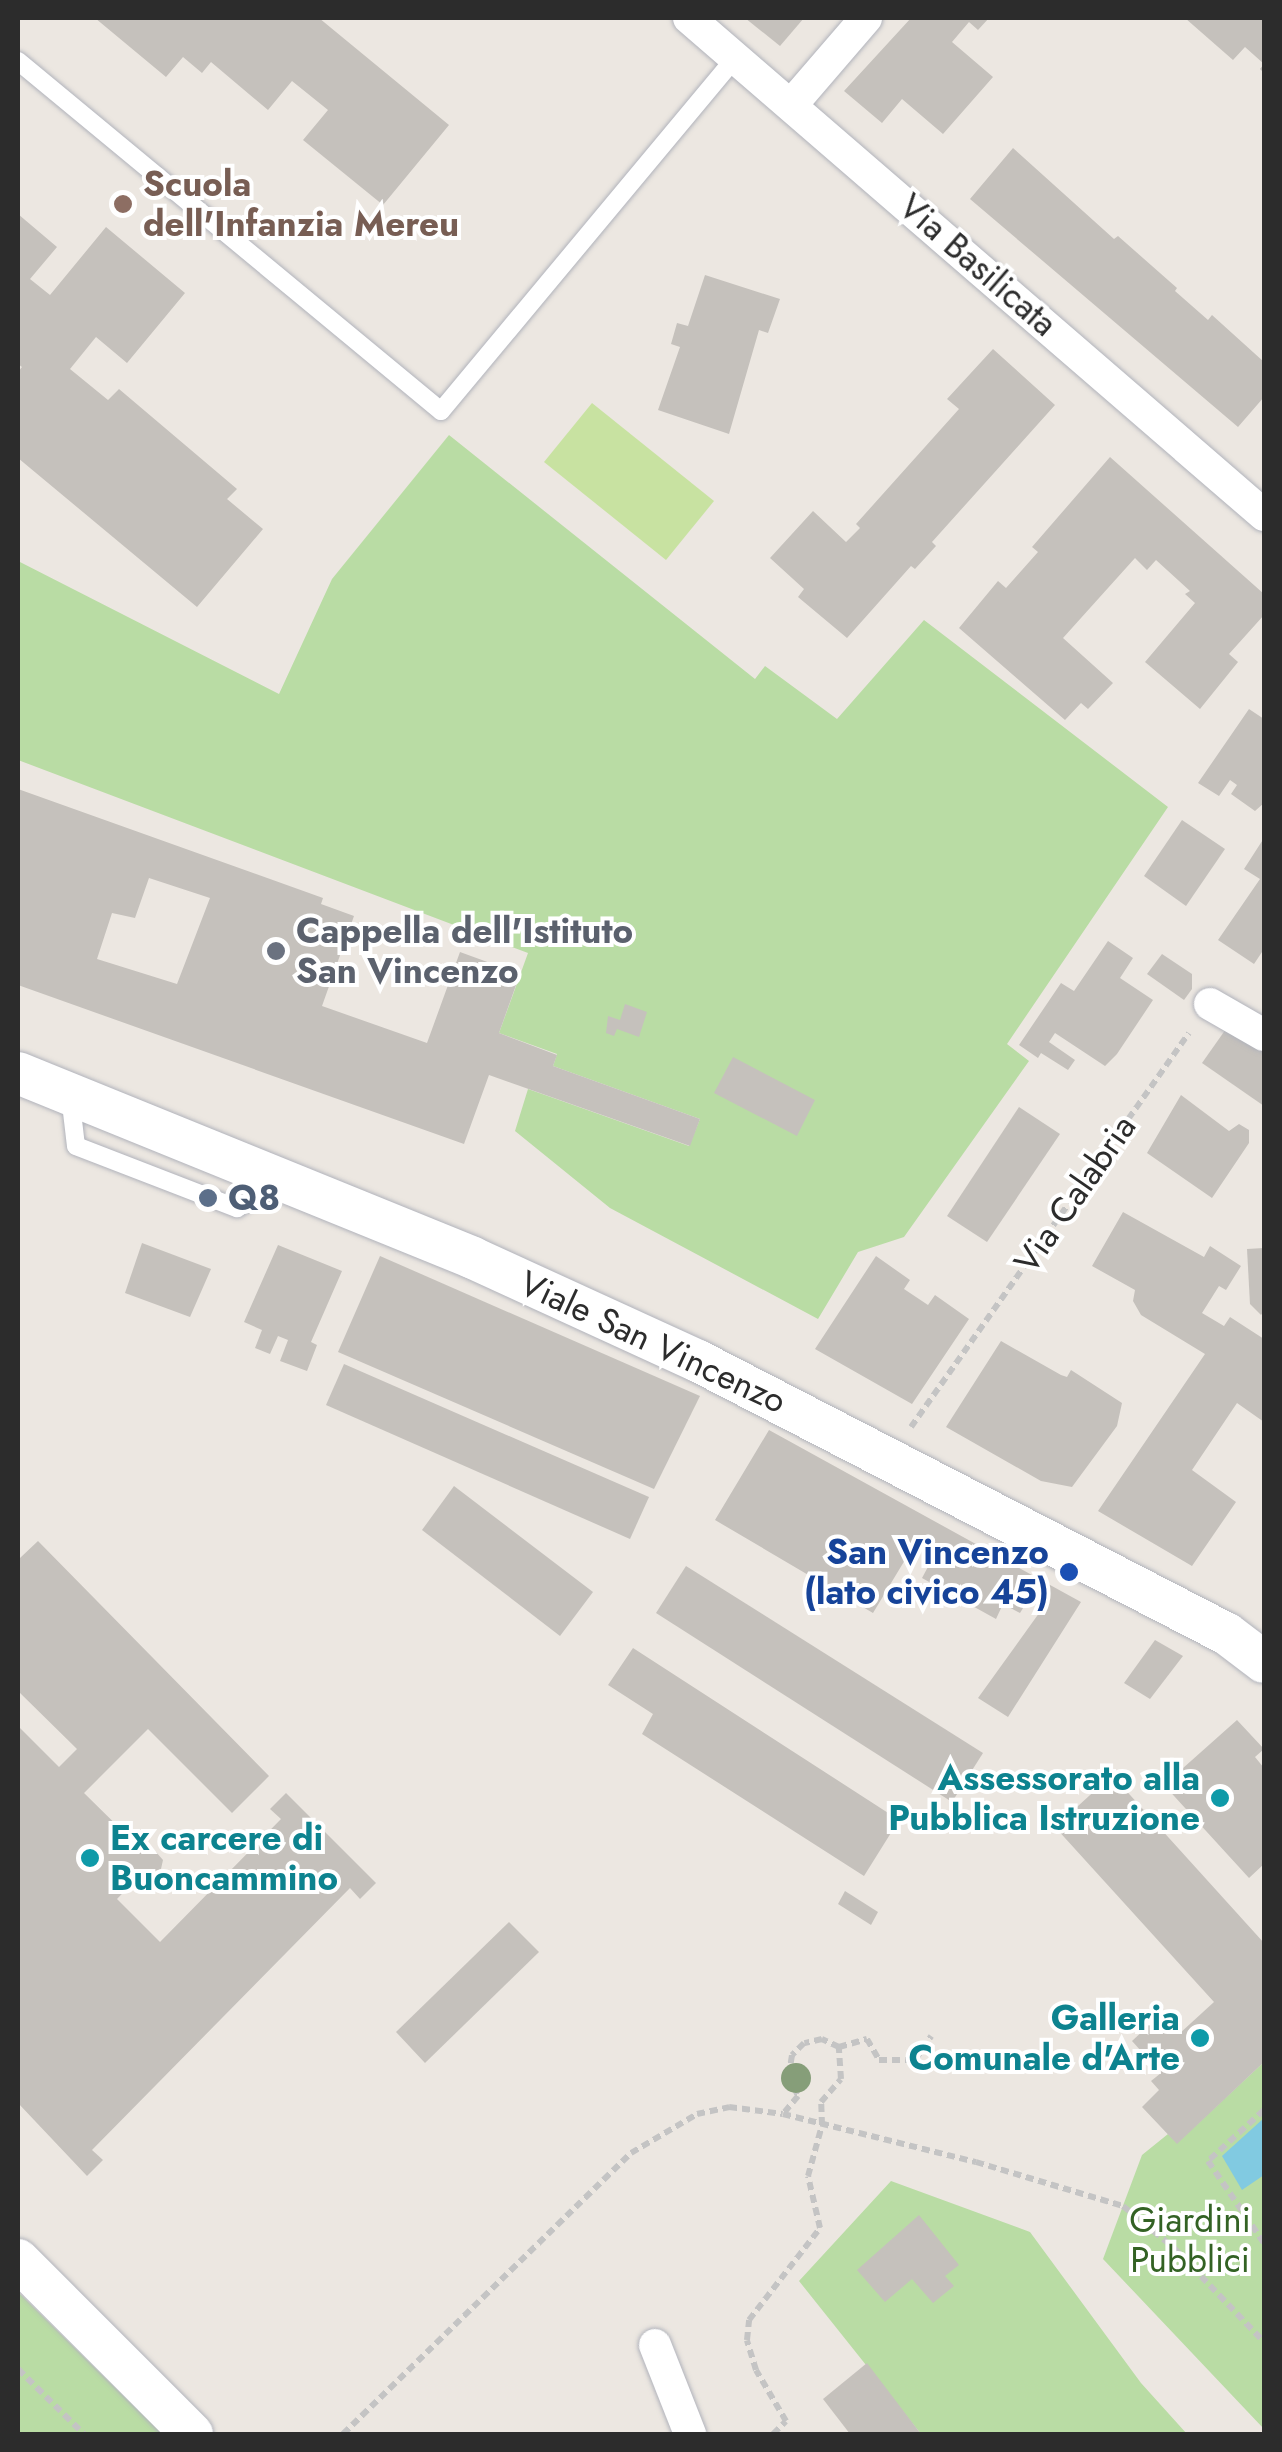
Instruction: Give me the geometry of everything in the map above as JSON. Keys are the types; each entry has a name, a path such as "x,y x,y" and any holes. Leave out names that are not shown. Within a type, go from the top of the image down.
{"street":[{"name":"Via Basilicata","path":"689,18 793,103 1264,515"},
{"path":"793,103 866,18"},
{"path":"1210,1004 1264,1035"},
{"name":"Viale San Vincenzo","path":"18,1073 474,1258 698,1361 1227,1634 1264,1662"},
{"path":"18,2260 192,2434"},
{"path":"655,2344 690,2434"}],"lane":[{"path":"18,62 442,411 736,57"}],"path":[{"name":"Via Calabria","path":"904,1437 1210,1004"},
{"path":"784,2114 798,2096 789,2076 792,2055 804,2044 822,2039 839,2047 868,2039 879,2060 916,2060 932,2036"},
{"path":"773,2434 786,2420 756,2370 747,2340 749,2320 820,2228 808,2176 822,2125 821,2102 842,2079 839,2047"},
{"path":"343,2434 632,2153 697,2114 729,2107 784,2114 976,2162 1123,2206 1174,2248 1264,2342"},
{"path":"1264,2110 1208,2161 1264,2244"},
{"path":"18,2369 84,2434"}],"green space":[{"path":"592,403 714,501 666,560 544,462"},
{"path":"449,435 755,679 765,666 837,719 924,620 1168,807 1007,1044 1029,1061 904,1237 858,1252 818,1319 610,1208 515,1131 528,1089 689,1146 700,1119 553,1066 557,1054 499,1033 528,953 18,760 18,561 279,694 332,579"},
{"name":"Giardini Pubblici","path":"1264,2062 1264,2429 1103,2259 1142,2155 1168,2134 1177,2143"},
{"path":"891,2181 1030,2232 1141,2383 1187,2434 921,2434 799,2281"},
{"path":"18,2292 162,2434 18,2434"}],"water":[{"path":"1264,2118 1264,2175 1242,2190 1222,2156"}],"building":[{"path":"95,18 319,18 449,125 383,205 303,140 328,110 292,81 268,110 211,62 202,73 183,57 166,77"},
{"path":"745,18 804,18 780,46"},
{"path":"911,18 989,18 978,30 969,22 952,42 993,77 943,134 902,99 882,123 844,91"},
{"path":"1185,18 1264,18 1264,64 1245,47 1233,60"},
{"path":"1013,148 1114,239 1118,236 1177,288 1175,291 1208,320 1212,315 1264,362 1264,397 1238,427 970,199"},
{"path":"18,214 57,247 30,279 50,295 106,227 185,293 127,363 96,337 70,369 108,400 119,389 237,489 227,499 263,529 197,607 18,458 18,372 22,367 18,364"},
{"path":"705,275 780,299 768,333 759,330 729,434 658,410 680,347 671,344 677,323 688,326"},
{"path":"993,349 1055,405 932,542 936,546 915,569 911,566 847,638 798,597 804,589 770,558 813,511 846,542 860,528 856,524 959,409 947,399"},
{"path":"1110,457 1264,594 1264,615 1229,654 1238,662 1200,709 1145,662 1195,603 1185,594 1190,591 1156,560 1147,570 1135,558 1063,638 1113,683 1088,709 1081,703 1065,720 959,628 998,581 1006,588 1038,552 1032,547"},
{"path":"1249,709 1264,719 1264,803 1255,811 1231,794 1237,785 1230,780 1219,796 1198,783"},
{"path":"18,789 323,898 321,904 354,916 322,1006 427,1043 460,952 520,974 499,1033 557,1055 553,1066 700,1119 690,1146 489,1075 464,1144 18,985","holes":["149,878 210,898 177,984 97,959 112,913 135,918"]},
{"path":"1182,820 1225,849 1186,906 1144,876"},
{"path":"1264,838 1264,949 1254,964 1218,940 1260,879 1244,869"},
{"path":"1108,941 1133,958 1120,978 1153,1000 1117,1054 1105,1066 1055,1033 1049,1042 1075,1060 1068,1070 1019,1045 1061,983 1074,991"},
{"path":"1162,954 1192,974 1192,989 1184,1000 1147,974"},
{"path":"625,1004 647,1012 639,1037 617,1029 614,1036 606,1033 608,1016 620,1020"},
{"path":"1233,1019 1264,1041 1264,1106 1202,1063"},
{"path":"733,1057 815,1100 797,1136 714,1093"},
{"path":"1181,1095 1229,1131 1239,1124 1249,1130 1249,1143 1212,1198 1147,1153"},
{"path":"1019,1107 1060,1134 987,1242 947,1216"},
{"path":"1123,1212 1204,1257 1210,1246 1241,1266 1226,1290 1219,1286 1202,1313 1224,1326 1230,1317 1264,1339 1264,1422 1237,1403 1192,1470 1236,1502 1192,1566 1098,1511 1205,1354 1141,1315 1133,1301 1135,1290 1092,1266"},
{"path":"142,1243 211,1269 190,1317 125,1293"},
{"path":"278,1245 342,1271 311,1342 317,1345 307,1371 280,1361 288,1340 278,1336 270,1354 255,1348 262,1330 244,1322"},
{"path":"1264,1248 1261,1315 1250,1304 1247,1249"},
{"path":"380,1256 700,1396 654,1489 338,1352"},
{"path":"876,1256 910,1280 904,1289 928,1305 935,1295 969,1319 912,1404 815,1349"},
{"path":"1001,1341 1061,1375 1067,1377 1071,1370 1122,1403 1117,1426 1072,1487 1041,1481 946,1427"},
{"path":"344,1364 649,1497 630,1539 326,1405"},
{"path":"769,1430 1081,1602 1008,1717 978,1698 1042,1609 1028,1600 1020,1613 1003,1604 996,1619 922,1578 937,1550 917,1540 873,1613 715,1520"},
{"path":"454,1486 593,1592 560,1636 422,1530"},
{"name":"Ex carcere di Buoncammino","path":"38,1541 269,1776 232,1813 148,1729 84,1793 146,1854 156,1852 163,1860 161,1869 146,1869 117,1899 160,1942 281,1819 270,1809 286,1793 376,1883 360,1899 350,1888 92,2150 103,2160 87,2176 18,2103 18,1726 59,1767 77,1749 18,1691 18,1555 20,1558"},
{"path":"686,1566 983,1753 952,1802 656,1613"},
{"path":"1155,1640 1183,1656 1150,1699 1124,1683"},
{"path":"633,1648 899,1820 864,1876 642,1734 653,1714 608,1685"},
{"name":"Assessorato alla Pubblica Istruzione","path":"1237,1720 1264,1749 1255,1757 1264,1768 1264,1864 1249,1878 1164,1785"},
{"path":"1112,1775 1264,1943 1264,2062 1177,2144 1142,2107 1159,2090 1151,2081 1161,2073 1132,2041 1161,2014 1179,2034 1214,2002 1055,1827"},
{"path":"845,1891 878,1912 871,1925 838,1904"},
{"path":"509,1922 539,1952 425,2063 396,2032"},
{"path":"919,2215 959,2265 945,2276 954,2286 933,2303 912,2279 885,2302 857,2270"},
{"path":"867,2363 921,2434 850,2434 823,2399"}],"place":[{"name":"Scuola dell'Infanzia Mereu","path":"123,204"},
{"name":"Cappella dell'Istituto San Vincenzo","path":"276,951"},
{"name":"Q8","path":"208,1198"},
{"name":"San Vincenzo (lato civico 45)","path":"1069,1572"},
{"name":"Assessorato alla Pubblica Istruzione","path":"1220,1798"},
{"name":"Ex carcere di Buoncammino","path":"90,1858"},
{"name":"Galleria Comunale d'Arte","path":"1200,2038"}]}
